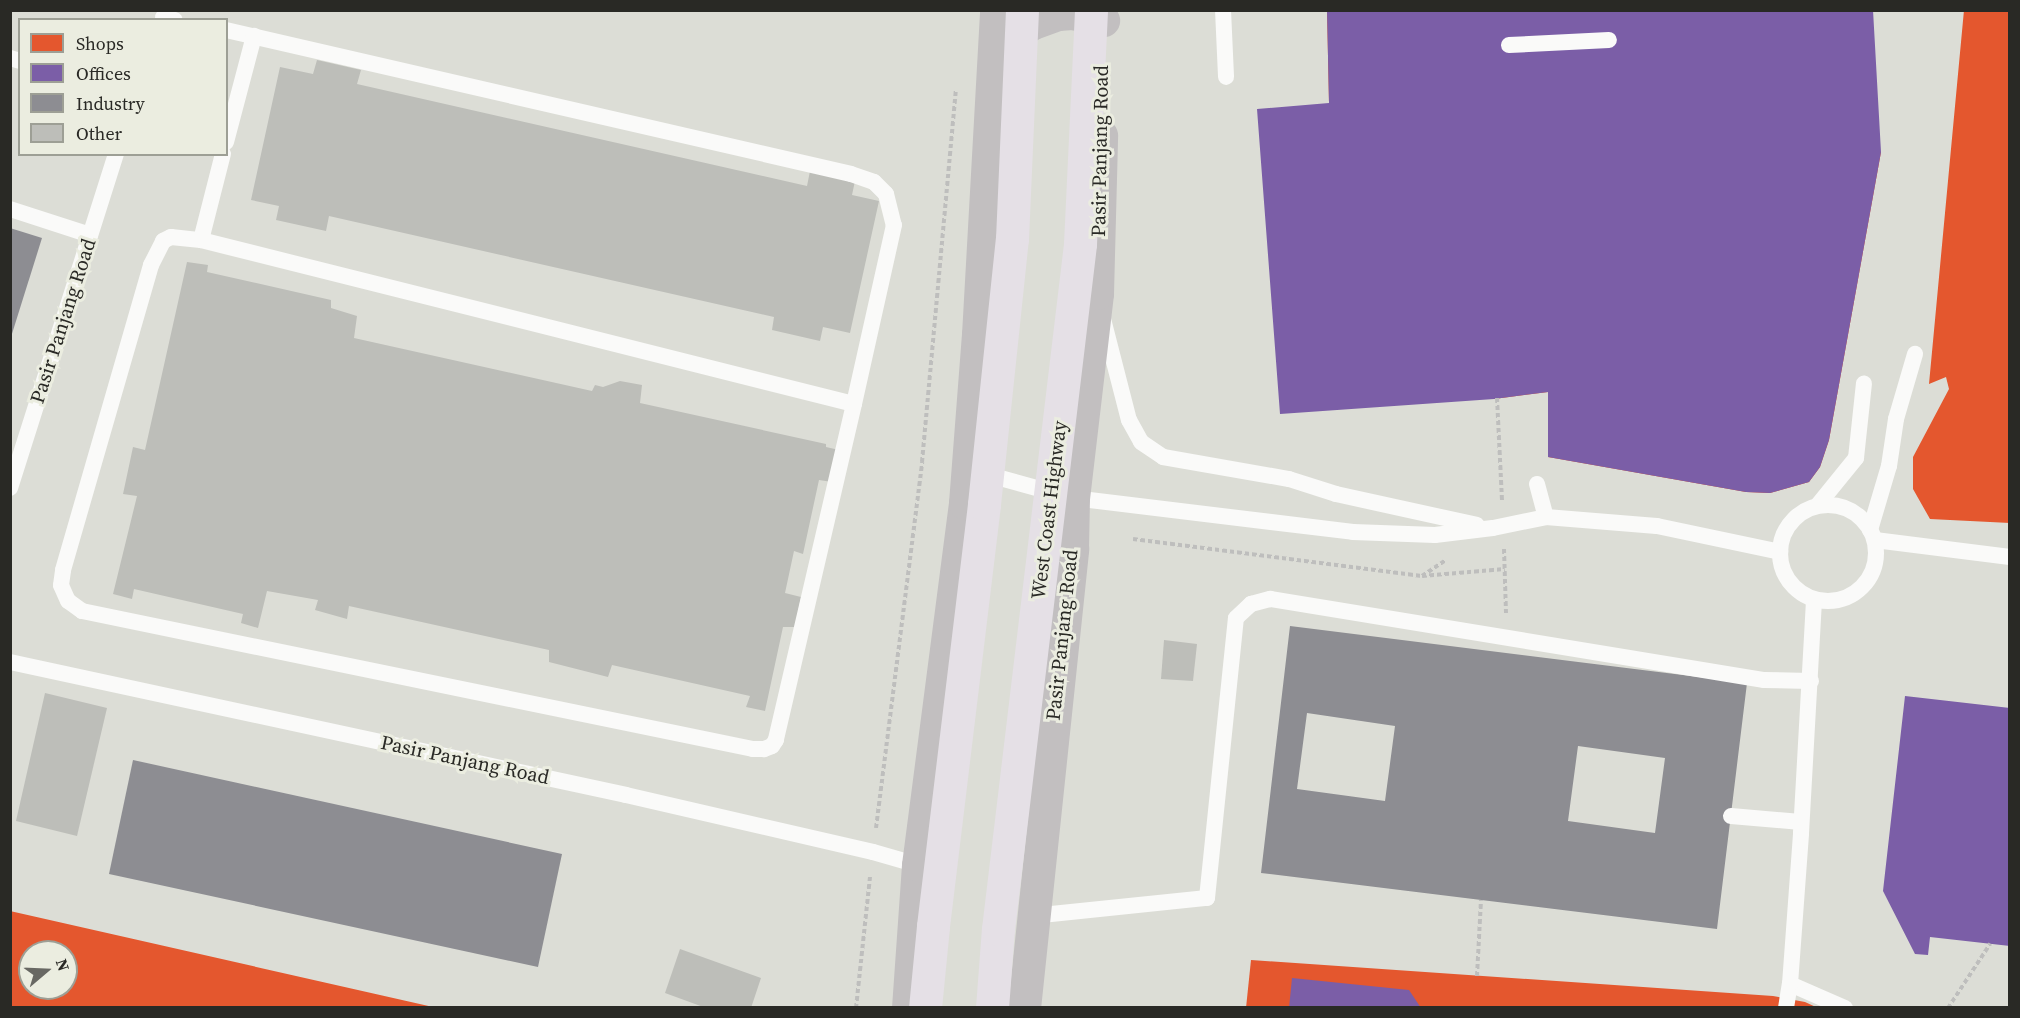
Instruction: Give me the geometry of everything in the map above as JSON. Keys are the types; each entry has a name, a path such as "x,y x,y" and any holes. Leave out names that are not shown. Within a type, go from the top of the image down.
{"highway":[{"path":"925,1008 934,914 984,504 1012,239 1022,10"},
{"name":"West Coast Highway","path":"992,1008 998,929 1080,244 1099,14"}],"main road":[{"path":"908,1008 918,865 963,518 978,335 992,48 996,10"},
{"path":"992,48 1033,23 1058,14 1099,14"},
{"name":"Pasir Panjang Road","path":"1024,1008 1072,549 1073,498 1097,293 1099,14"}],"lane":[{"path":"1223,10 1226,77"},
{"path":"228,30 840,172 874,182 886,194 894,225 854,404 776,740 772,746 764,749 82,611 68,601 62,585 63,570 151,265 163,241 171,237 201,240 854,404"},
{"path":"228,134 254,36"},
{"path":"1509,45 1610,40"},
{"name":"Pasir Panjang Road","path":"10,488 115,156"},
{"path":"201,240 222,156"},
{"path":"10,209 90,235"},
{"path":"1097,293 1129,420 1141,442 1163,457 1289,479 1336,494 1493,528"},
{"path":"1915,354 1896,419 1889,466 1873,535 1877,557 1873,574 1862,588 1848,598 1831,602 1814,600 1800,593 1789,582 1782,568 1780,552 1783,537 1791,523 1802,512 1817,506 1832,505 1847,509 1860,517 1873,535 2010,557"},
{"path":"1817,506 1856,458 1864,383"},
{"path":"966,468 1073,498 1363,532 1435,535 1493,528 1546,517 1657,526 1780,552"},
{"path":"1537,484 1546,517"},
{"path":"1032,916 1207,898 1236,618 1251,604 1270,599 1764,680 1811,681"},
{"path":"1786,1008 1790,984 1802,822 1814,600"},
{"name":"Pasir Panjang Road","path":"10,662 626,795 873,852 918,865"},
{"path":"1731,816 1802,822"},
{"path":"1790,984 1845,1008"}],"path":[{"path":"856,1008 873,852 922,462 957,81"},
{"path":"1133,539 1422,576 1505,569"},
{"path":"1477,976 1481,900"},
{"path":"1948,1008 1990,944"}],"building: Shops":[{"path":"1327,10 1677,10 1685,163 1881,152 1829,440 1820,467 1809,482 1770,493 1746,492 1548,457 1548,392 1494,399 1471,94 1329,103"},
{"path":"1964,10 2010,10 2010,523 1930,519 1913,489 1913,457 1949,389 1946,377 1929,384"},
{"path":"10,911 433,1007 10,1008"},
{"path":"1251,960 1773,996 1805,1002 1818,1008 1246,1008"}],"building: Offices":[{"path":"1327,10 1873,10 1881,152 1829,440 1820,467 1809,482 1770,493 1746,492 1548,457 1548,392 1494,399 1280,414 1257,109 1329,103"},
{"path":"1905,696 2010,708 2010,946 1930,937 1928,955 1915,954 1883,891"},
{"path":"1292,978 1409,990 1421,1008 1289,1008"}],"building: Industry":[{"path":"10,228 42,238 11,337 10,337"},
{"path":"1290,626 1747,683 1717,929 1261,873","holes":["1307,713 1395,726 1385,801 1297,789","1578,746 1665,758 1655,833 1568,821"]},
{"path":"133,760 562,854 538,967 109,874"}],"building: Other":[{"path":"317,60 361,70 357,84 807,186 810,171 855,181 852,195 879,201 850,333 823,327 820,341 772,330 774,317 329,216 326,231 276,220 279,206 251,200 280,67 313,74"},
{"path":"187,262 208,265 207,272 331,300 331,308 357,316 354,338 592,391 595,385 603,387 620,381 642,385 640,403 826,444 826,447 839,450 832,482 819,480 803,554 794,551 785,593 801,597 795,627 783,627 765,711 746,707 750,696 612,665 608,677 549,662 549,650 349,606 347,619 315,610 318,600 267,591 258,628 241,623 243,614 134,589 132,599 113,594 137,496 123,494 133,447 145,450"},
{"path":"1164,640 1197,644 1193,681 1161,679"},
{"path":"45,693 107,708 77,836 16,821"},
{"path":"680,949 761,978 751,1008 706,1008 665,993"}]}
